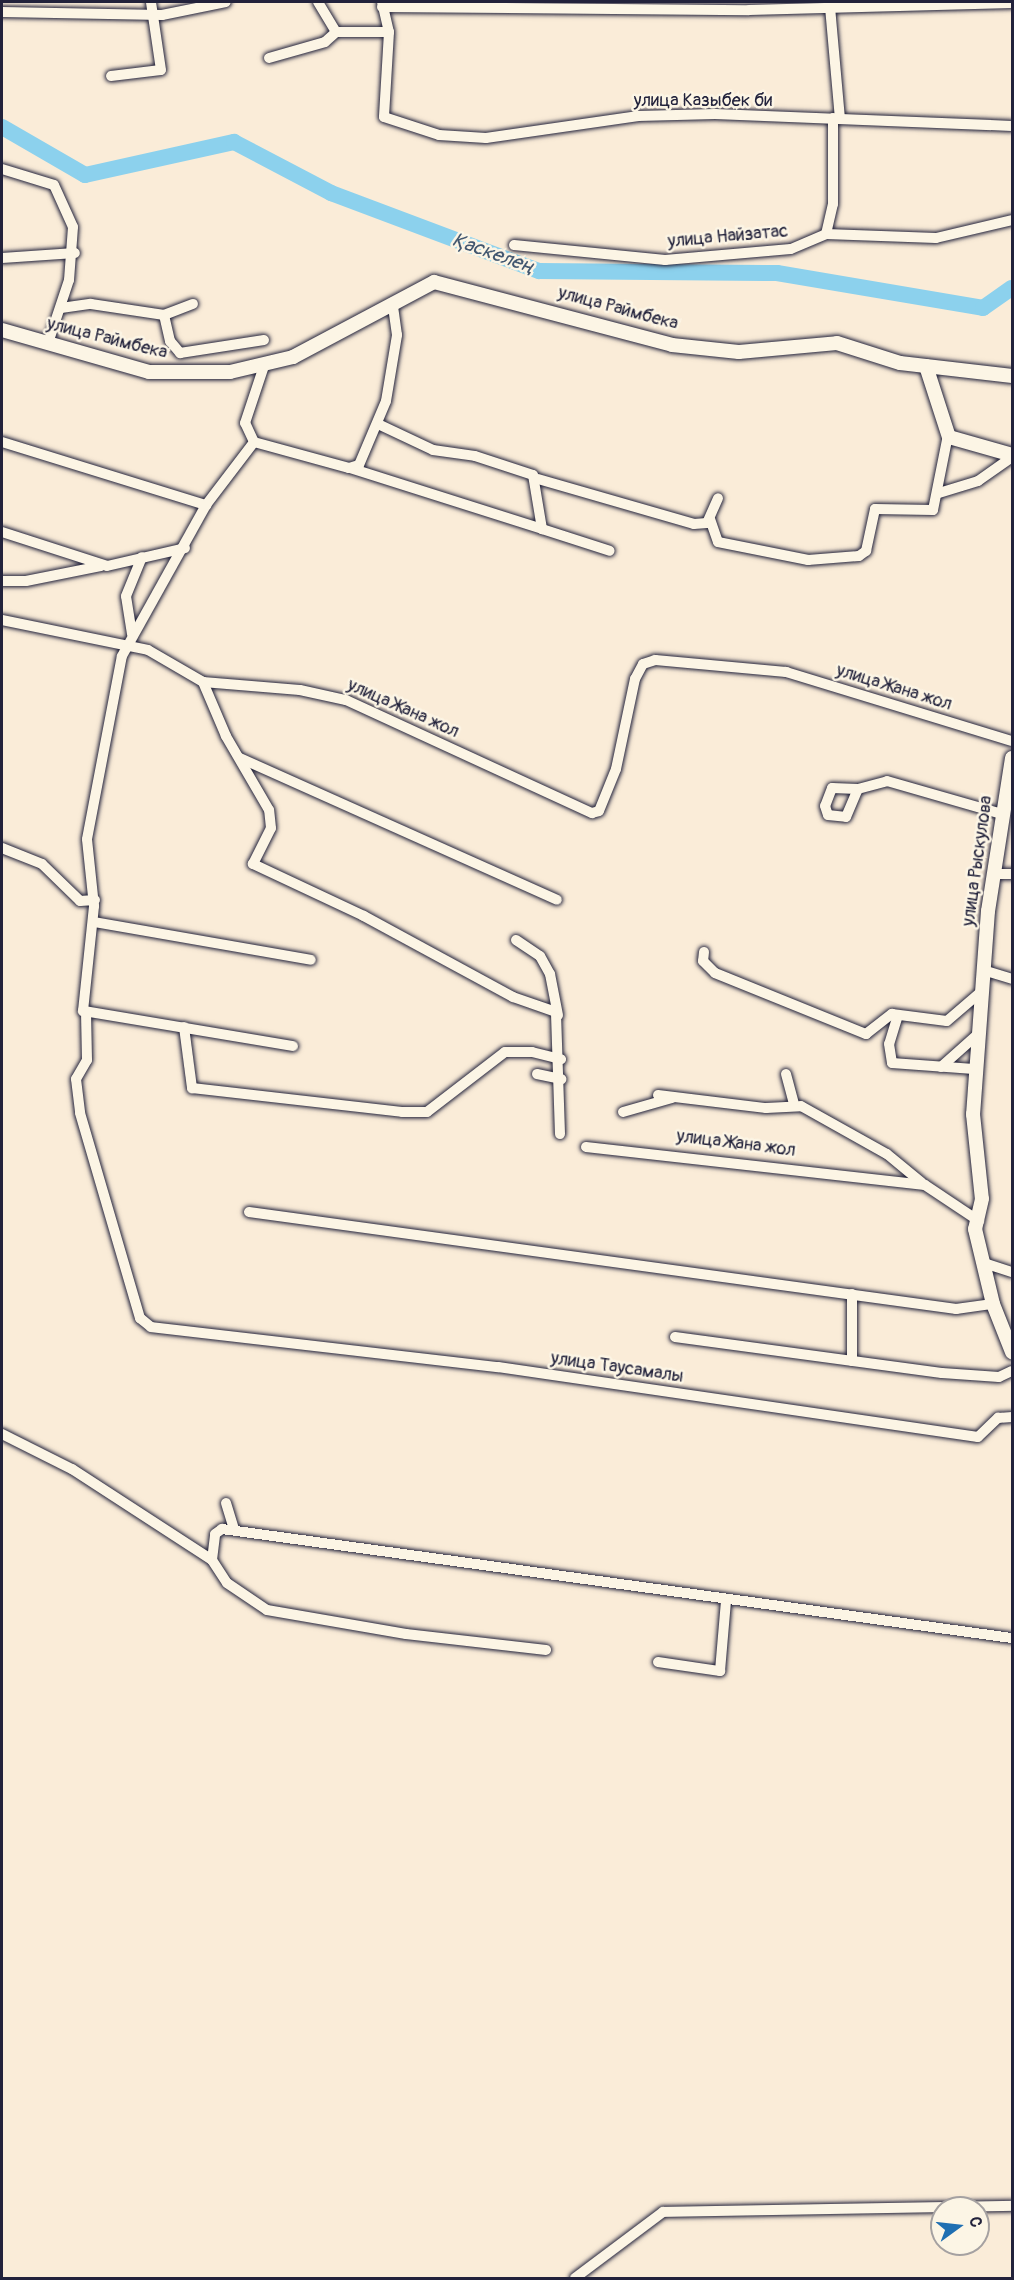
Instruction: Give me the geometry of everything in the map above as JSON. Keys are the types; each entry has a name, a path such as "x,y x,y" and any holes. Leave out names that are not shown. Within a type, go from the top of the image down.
{"street":[{"path":"111,76 161,70 151,2"},
{"path":"2,12 154,14 226,2"},
{"path":"318,2 336,32"},
{"path":"269,58 325,42 336,32 389,32 382,4 1009,3"},
{"path":"826,234 833,204 837,118 833,5"},
{"name":"улица Казыбек би","path":"389,32 383,110 396,124 486,138 638,116 837,118 1012,126"},
{"path":"2,169 54,185 73,227 75,253 61,308 48,343"},
{"name":"улица Найзатас","path":"514,245 665,260 791,249 826,234 936,238 1012,220"},
{"path":"2,258 75,253"},
{"name":"улица Раймбека","path":"2,330 149,372 189,376 264,366 345,334 434,282 672,345 739,352 837,343 926,366 1012,376"},
{"path":"61,308 91,304 164,315 193,304"},
{"path":"349,468 359,465 378,424 397,335 393,305"},
{"path":"164,315 170,341 180,353 264,340"},
{"path":"264,366 245,423 254,442 349,468 610,551"},
{"path":"718,498 710,519 718,542 777,556 840,561 866,550 875,509 927,513 939,493 948,435 926,366"},
{"path":"378,424 433,450 476,456 538,479 694,524 710,519"},
{"path":"948,435 957,443 1012,456"},
{"path":"2,442 206,505"},
{"path":"130,639 185,548 206,505 254,442"},
{"path":"939,493 978,481 1012,456"},
{"path":"538,479 542,529"},
{"path":"2,531 102,566"},
{"path":"2,581 26,581 185,548"},
{"path":"142,557 126,596 130,639 87,839 94,921 86,1012 293,1046"},
{"path":"2,620 130,639 203,682 272,822 252,864 558,1015"},
{"name":"улица Жана жол","path":"203,682 240,689 300,690 346,700 592,813 599,811 616,769 634,679 643,664 655,660 786,672 1012,741"},
{"path":"240,758 557,900"},
{"name":"улица Рыскулова","path":"1012,758 993,874 974,1069 979,1221 975,1229 993,1304 1012,1352"},
{"path":"858,789 887,781 1002,814"},
{"path":"2,848 42,864 81,901 94,900"},
{"path":"993,874 1012,874"},
{"path":"94,921 311,960"},
{"path":"516,940 540,956 550,974 558,1015 561,1059 560,1134"},
{"path":"704,952 706,967 715,973 866,1034 875,1032 882,1019 898,1015 947,1021 983,990"},
{"path":"983,970 1012,979"},
{"name":"улица Таусамалы","path":"86,1012 87,1060 76,1079 76,1094 140,1318 151,1327 208,1330 978,1437 998,1418 1012,1417"},
{"path":"898,1015 889,1044 892,1063 974,1069"},
{"path":"184,1027 192,1088 419,1114 505,1052 521,1050 561,1059"},
{"path":"941,1067 978,1034"},
{"path":"537,1074 561,1078"},
{"path":"786,1074 790,1101"},
{"path":"658,1095 677,1095 766,1108 790,1101 887,1154 925,1185"},
{"path":"623,1112 677,1095"},
{"name":"улица Жана жол","path":"586,1147 925,1185 979,1221"},
{"path":"249,1212 956,1309 993,1304"},
{"path":"984,1263 1012,1272"},
{"path":"852,1294 852,1361"},
{"path":"675,1337 989,1377 1012,1371"},
{"path":"2,1434 72,1469 212,1560 227,1583 267,1610 406,1634 546,1650"},
{"path":"226,1503 234,1530"},
{"path":"212,1560 218,1530 234,1530 726,1601 1012,1638"},
{"path":"658,1662 720,1671 726,1601"},
{"path":"575,2278 663,2212 1012,2206"}],"waterway":[{"name":"Қаскелең","path":"2,127 85,175 234,142 331,193 539,271 777,273 983,308 1012,288"}]}
